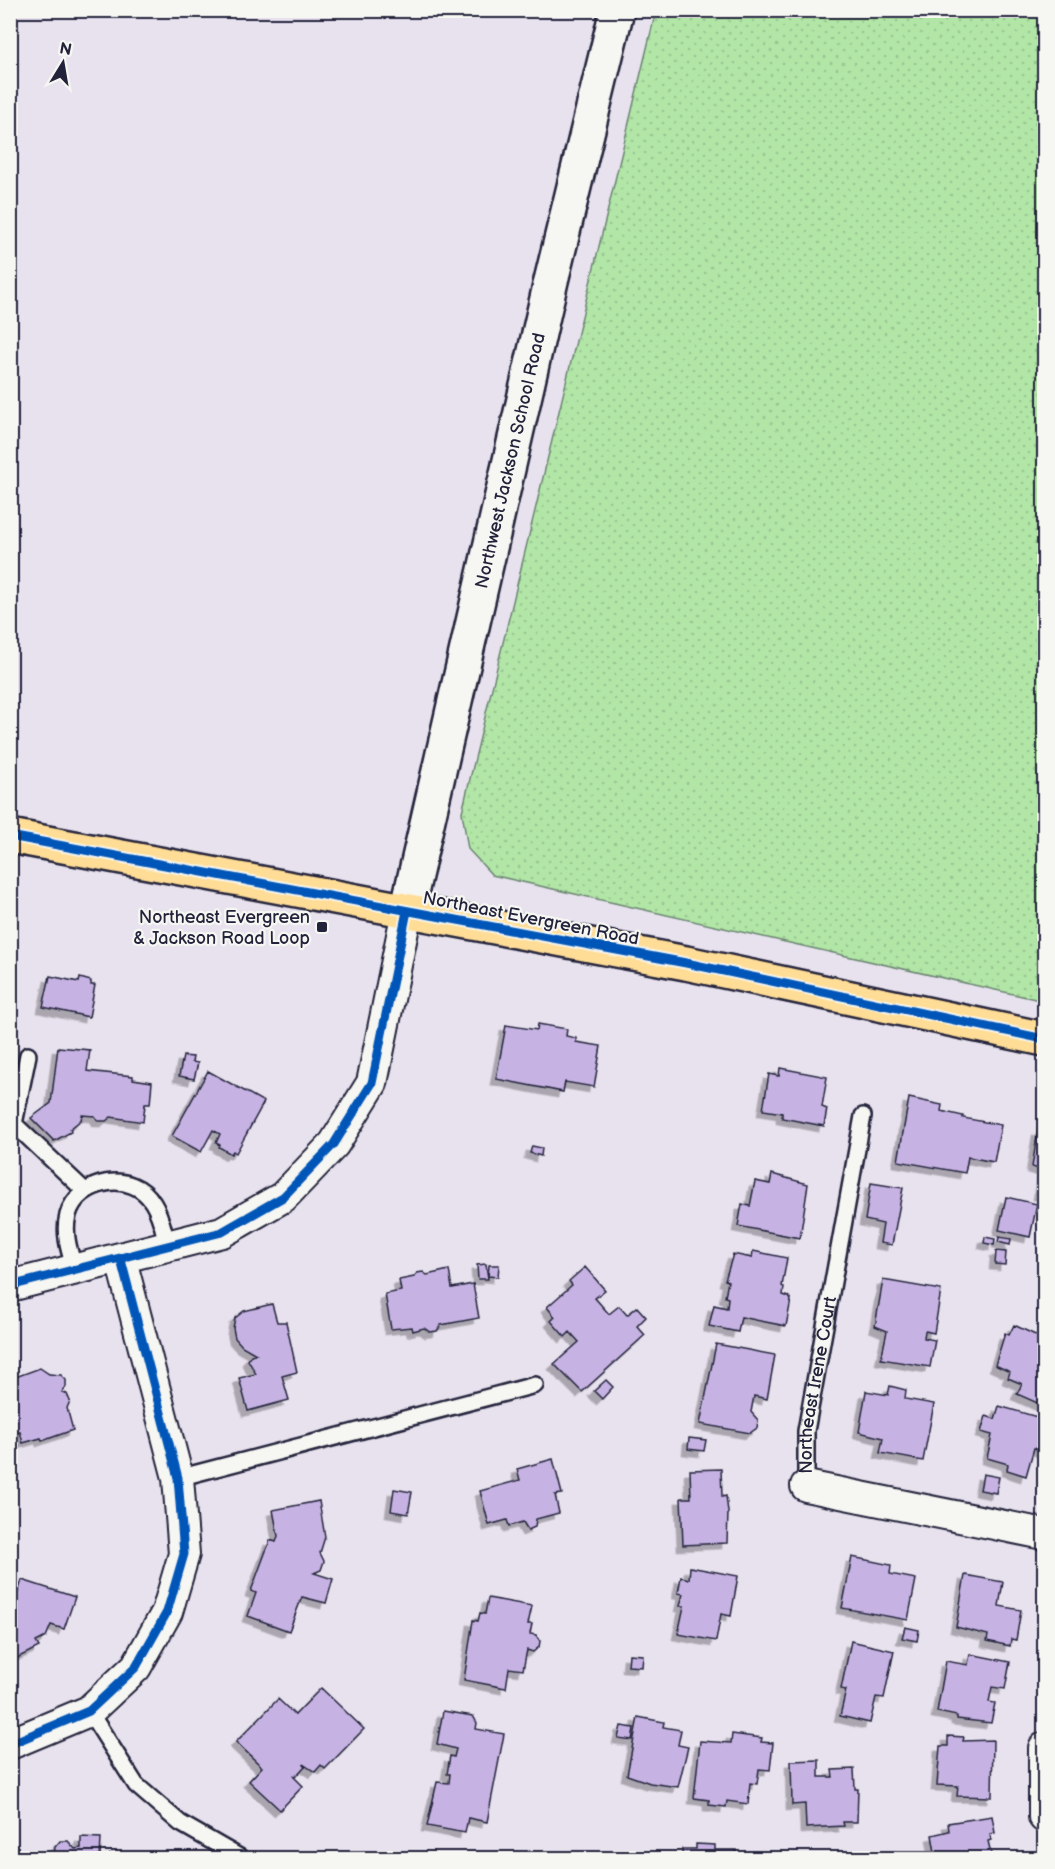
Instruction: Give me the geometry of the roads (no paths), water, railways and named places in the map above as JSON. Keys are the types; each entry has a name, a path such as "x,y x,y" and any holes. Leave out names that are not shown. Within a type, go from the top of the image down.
{"main road":[{"name":"Northwest Jackson School Road","path":"406,911 549,292 617,10"},
{"name":"Northeast Evergreen Road","path":"10,836 698,966 1044,1039"}],"street":[{"path":"10,1286 121,1260 222,1232 283,1197 334,1144 372,1083 406,911"},
{"path":"10,1744 89,1711 136,1666 168,1612 184,1554 178,1478 121,1260"},
{"name":"Northeast Irene Court","path":"806,1486 1044,1534"},
{"path":"1044,1748 1044,1816"}],"lane":[{"path":"28,1056 14,1124 84,1190"},
{"name":"Northeast Irene Court","path":"806,1486 806,1431 863,1116"},
{"path":"75,1270 66,1226 69,1214 84,1190 94,1185 118,1182 131,1185 144,1192 153,1202 168,1247"},
{"path":"178,1478 536,1385"},
{"path":"89,1711 136,1785 180,1823 241,1858"}],"place":[{"name":"Northeast Evergreen & Jackson Road Loop","path":"322,927"}]}
